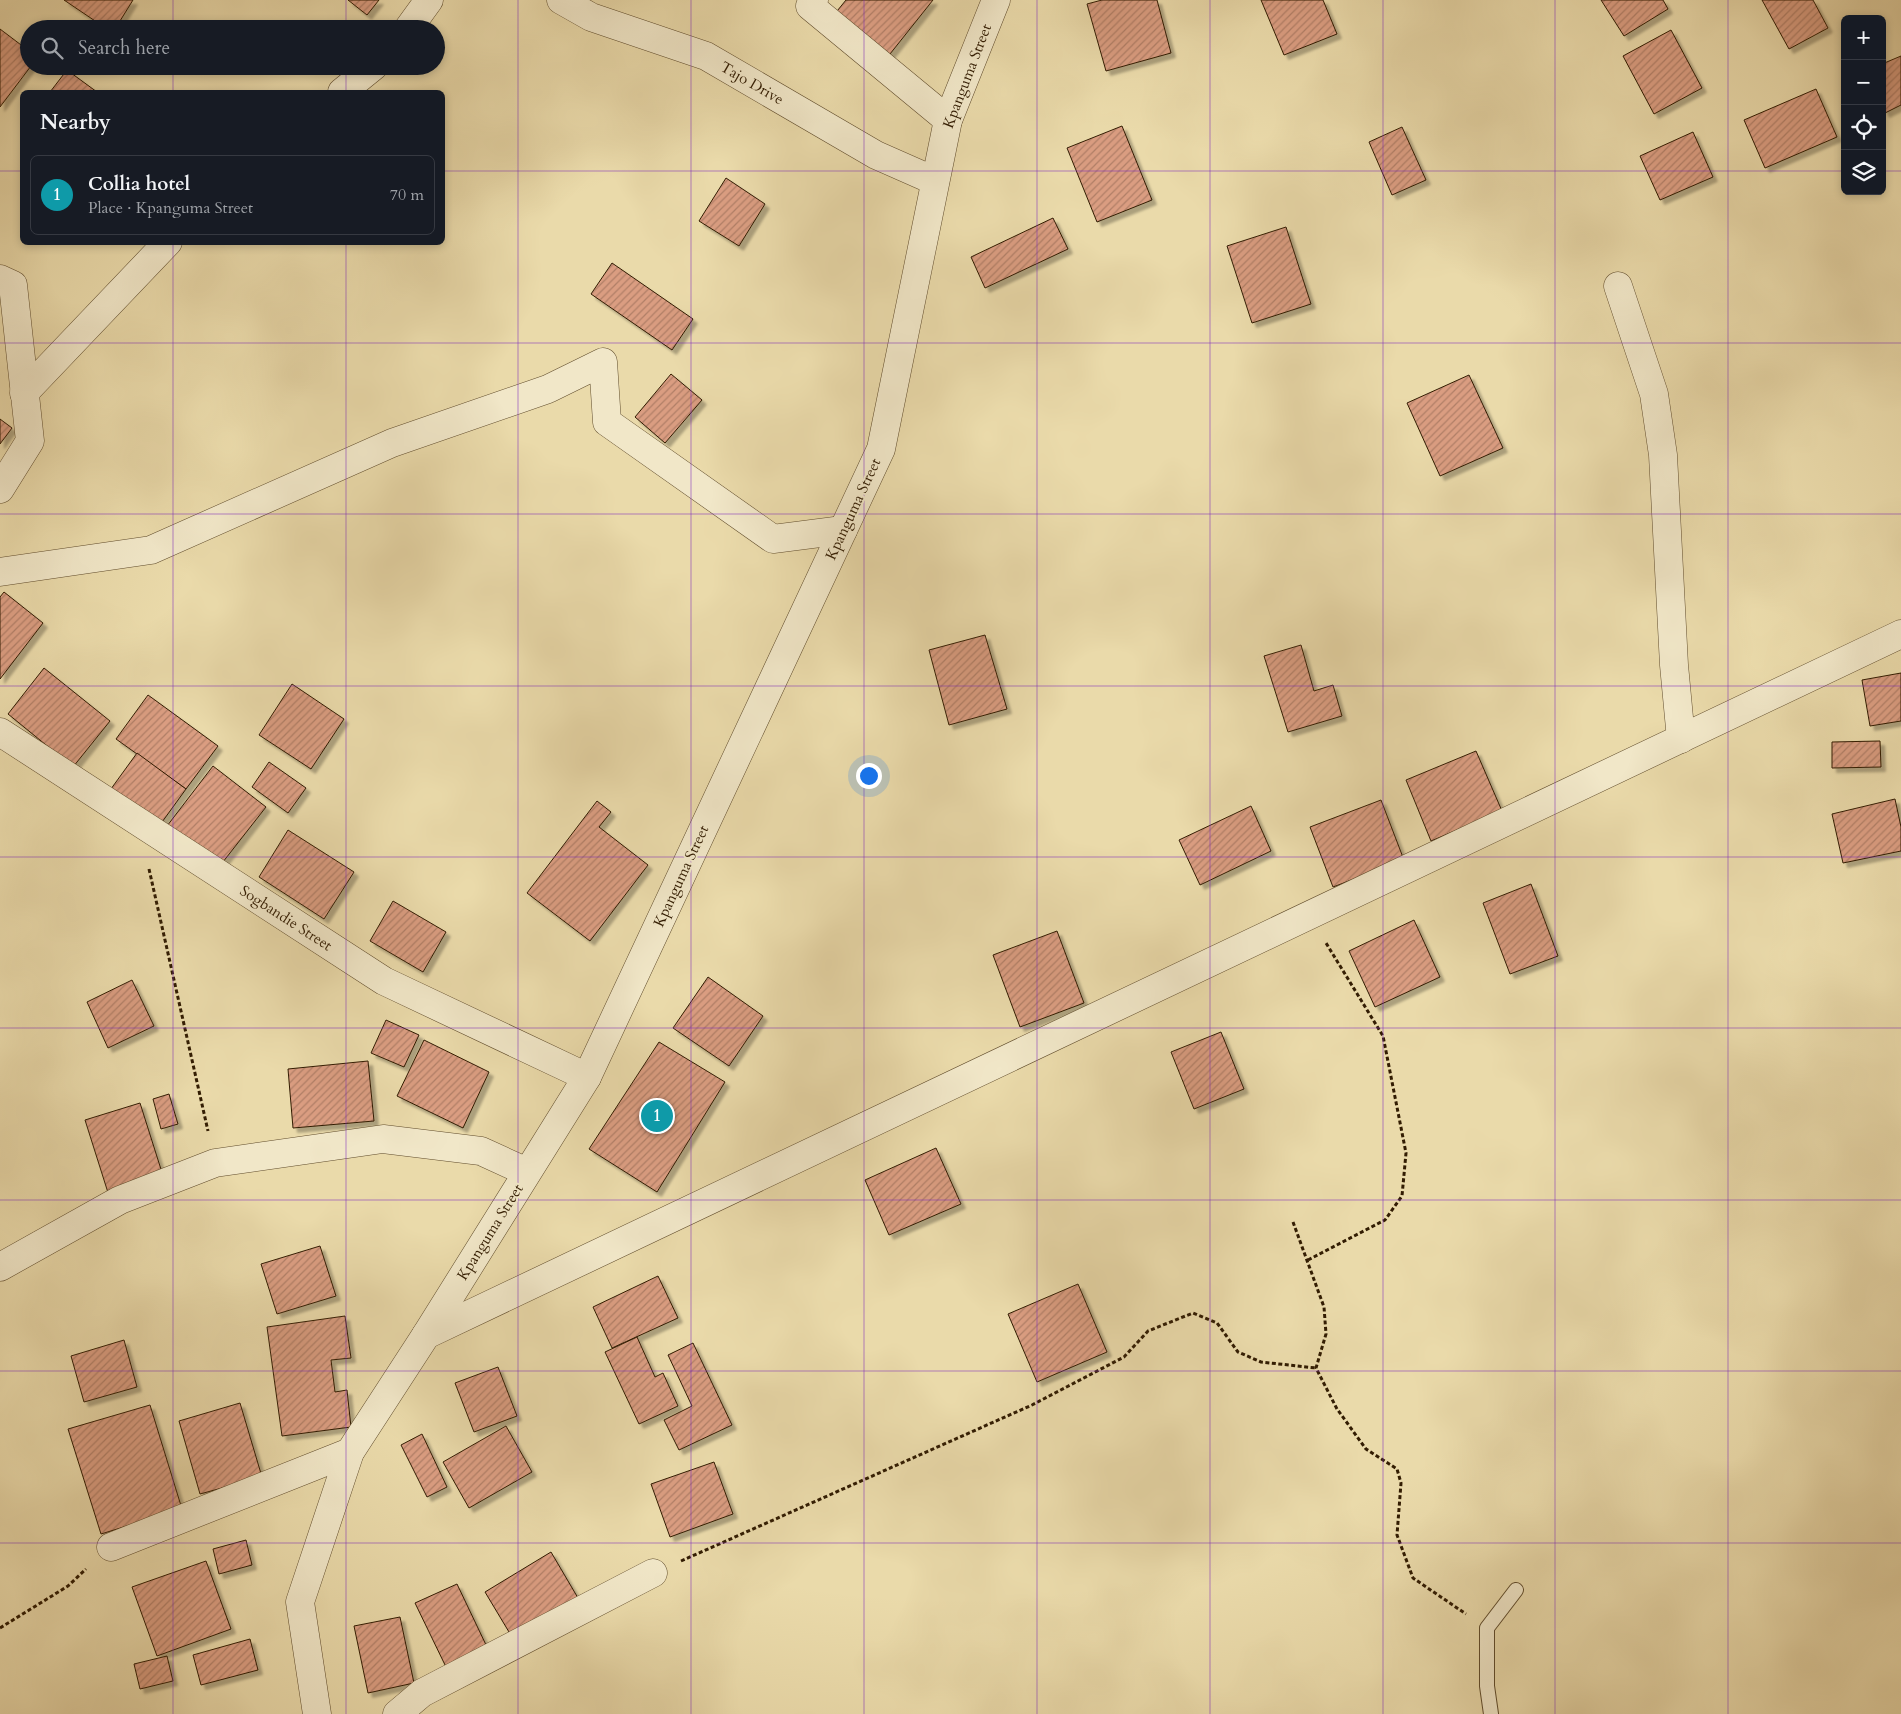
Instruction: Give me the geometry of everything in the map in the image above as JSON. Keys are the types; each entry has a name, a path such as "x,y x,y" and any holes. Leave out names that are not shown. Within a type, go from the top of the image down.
{"street":[{"path":"415,20 429,0"},
{"name":"Tajo Drive","path":"561,0 591,17 706,56 876,155 935,181"},
{"path":"814,0 810,6 948,120"},
{"name":"Kpanguma Street","path":"317,1714 300,1602 350,1452 426,1335 587,1077 882,449 948,120 996,0"},
{"path":"344,90 363,75"},
{"path":"24,393 165,245"},
{"path":"0,279 13,285 30,441 0,489"},
{"path":"1618,286 1654,394 1663,455 1674,665 1681,739"},
{"path":"0,572 151,550 392,443 548,389 603,362 607,422 773,539 843,530"},
{"path":"426,1335 1901,634"},
{"name":"Sogbandie Street","path":"0,732 384,981 587,1077"},
{"path":"0,1267 120,1200 215,1163 383,1138 481,1150 527,1172"},
{"path":"111,1547 350,1452"},
{"path":"397,1714 422,1693 654,1573"}],"lane":[{"path":"1490,1714 1487,1686 1487,1628 1516,1590"}],"path":[{"path":"159,836 147,860 215,1163"},
{"path":"1308,915 1383,1036 1406,1153 1402,1196 1385,1220 1308,1260"},
{"path":"1293,1222 1324,1307 1326,1334 1316,1368 1337,1409 1366,1449 1397,1469 1401,1483 1397,1535 1413,1578 1487,1628"},
{"path":"654,1573 1032,1406 1124,1357 1148,1331 1193,1313 1216,1323 1238,1352 1261,1362 1316,1368"},
{"path":"0,1628 68,1586 111,1547"}],"building":[{"path":"64,0 133,0 121,20 94,20"},
{"path":"348,0 379,0 367,15"},
{"path":"846,0 933,0 886,59 833,16"},
{"path":"1102,0 1157,0 1171,53 1106,71 1087,4"},
{"path":"1261,0 1323,0 1337,34 1284,55"},
{"path":"1601,0 1663,0 1668,9 1624,36"},
{"path":"1762,0 1813,0 1828,28 1789,49"},
{"path":"0,29 20,44 20,75 24,75 0,107"},
{"path":"1671,30 1702,88 1654,114 1623,56"},
{"path":"1901,56 1901,105 1886,112 1886,105 1886,62"},
{"path":"63,75 74,75 94,90 52,90"},
{"path":"1816,89 1837,137 1765,168 1744,120"},
{"path":"1122,126 1152,200 1097,222 1067,148"},
{"path":"1402,127 1426,180 1392,195 1369,142"},
{"path":"1693,132 1713,177 1660,200 1640,156"},
{"path":"726,178 765,204 739,246 699,221"},
{"path":"1053,218 1068,249 985,288 971,257"},
{"path":"1286,227 1311,304 1252,323 1227,246"},
{"path":"612,263 693,319 672,350 591,294"},
{"path":"671,374 702,400 665,443 635,417"},
{"path":"1469,375 1503,448 1440,476 1407,403"},
{"path":"0,419 12,428 0,444"},
{"path":"4,592 43,623 0,679 0,597"},
{"path":"985,635 1007,709 949,725 929,650"},
{"path":"1301,645 1314,691 1333,685 1342,716 1288,732 1264,656"},
{"path":"44,668 110,721 73,767 8,714"},
{"path":"1901,673 1901,721 1870,726 1862,680"},
{"path":"292,684 344,719 311,769 259,735"},
{"path":"148,695 218,746 186,789 116,739"},
{"path":"1880,741 1881,767 1832,768 1832,742"},
{"path":"1476,751 1502,811 1431,841 1406,780"},
{"path":"137,753 186,789 157,829 108,793"},
{"path":"269,762 306,788 288,813 252,787"},
{"path":"213,766 266,807 219,867 167,826"},
{"path":"1895,799 1901,827 1901,851 1843,863 1832,814"},
{"path":"1381,800 1404,860 1333,887 1310,827"},
{"path":"597,801 611,812 599,827 648,865 590,941 527,893"},
{"path":"1251,806 1271,851 1200,885 1179,840"},
{"path":"288,830 354,872 324,919 259,877"},
{"path":"1531,884 1558,956 1510,974 1483,903"},
{"path":"393,901 446,932 423,972 370,941"},
{"path":"1414,920 1440,977 1375,1007 1349,951"},
{"path":"1057,931 1084,1003 1020,1027 993,955"},
{"path":"708,977 763,1016 729,1066 673,1028"},
{"path":"132,980 154,1026 108,1048 87,1002"},
{"path":"386,1020 419,1035 404,1067 371,1053"},
{"path":"1221,1032 1244,1089 1194,1109 1171,1052"},
{"path":"424,1040 489,1072 463,1128 397,1096"},
{"path":"659,1042 725,1082 657,1192 589,1149"},
{"path":"368,1061 374,1121 293,1128 288,1069"},
{"path":"169,1094 178,1124 161,1129 153,1099"},
{"path":"140,1103 165,1182 110,1199 85,1120"},
{"path":"936,1148 961,1204 889,1235 865,1180"},
{"path":"320,1246 336,1296 277,1314 261,1264"},
{"path":"658,1276 678,1318 612,1348 593,1307"},
{"path":"1078,1284 1107,1352 1037,1382 1008,1314"},
{"path":"345,1316 351,1358 331,1360 335,1392 347,1390 351,1427 282,1436 267,1327"},
{"path":"637,1337 655,1377 663,1373 678,1406 639,1424 605,1352"},
{"path":"124,1340 137,1387 84,1402 71,1356"},
{"path":"693,1343 732,1425 679,1450 664,1420 692,1406 668,1355"},
{"path":"498,1367 517,1416 474,1432 455,1383"},
{"path":"240,1403 262,1477 200,1494 179,1421"},
{"path":"150,1405 182,1509 101,1534 68,1429"},
{"path":"506,1426 532,1472 469,1508 443,1462"},
{"path":"422,1434 447,1487 427,1497 401,1445"},
{"path":"714,1462 733,1514 670,1537 651,1484"},
{"path":"246,1540 252,1565 219,1574 213,1549"},
{"path":"551,1552 578,1598 512,1637 485,1592"},
{"path":"206,1561 231,1629 157,1656 132,1587"},
{"path":"457,1584 487,1647 446,1667 415,1603"},
{"path":"400,1617 414,1683 368,1693 354,1626"},
{"path":"250,1639 258,1670 201,1685 193,1655"},
{"path":"167,1656 173,1681 140,1689 134,1664"}],"place":[{"name":"Collia hotel","path":"657,1116"}]}
